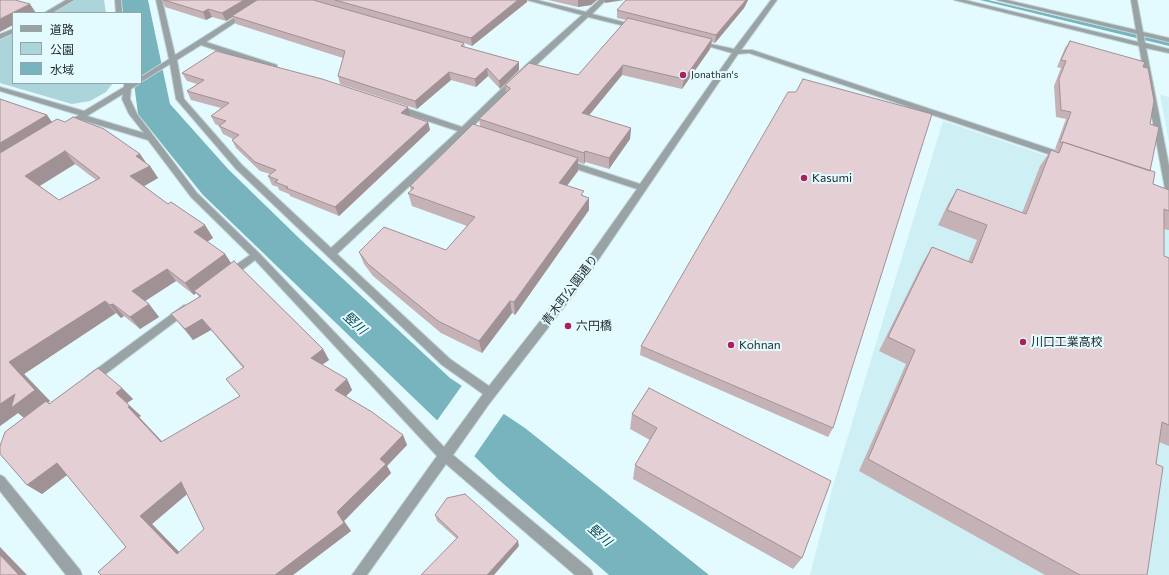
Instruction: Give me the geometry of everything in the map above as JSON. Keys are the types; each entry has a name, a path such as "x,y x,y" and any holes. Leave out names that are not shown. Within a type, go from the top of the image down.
{"street":[{"path":"49,12 72,0"},
{"path":"118,0 119,12"},
{"path":"158,0 173,60 180,99 239,168 332,253 446,362 487,397"},
{"path":"142,79 266,0"},
{"path":"530,0 647,30"},
{"path":"332,253 464,130 526,65 588,15 603,0"},
{"name":"青木町公園通り","path":"360,575 487,397 578,281 736,52 774,0"},
{"path":"957,0 973,2 1169,51"},
{"path":"1000,0 1169,40"},
{"path":"1134,0 1141,33 1166,190"},
{"path":"0,37 12,31"},
{"path":"692,41 736,52 750,51 1072,159"},
{"path":"200,42 283,70"},
{"path":"60,129 131,85"},
{"path":"131,85 126,99 133,114 194,195 256,255 445,456 586,575"},
{"path":"0,89 150,138"},
{"path":"389,105 486,138"},
{"path":"561,162 643,188"},
{"path":"224,279 256,255"},
{"path":"83,385 192,303"},
{"path":"0,481 75,575"}],"shaded area":[{"path":"1160,95 1169,97 1169,142"},
{"name":"川口工業高校","path":"943,121 1169,197 1169,575 810,575 833,486"}],"green space":[{"path":"75,0 104,0 106,12 53,12"},
{"path":"12,34 12,84 112,84 106,92 90,101 72,104 0,83 0,40"}],"water":[{"name":"竪川","path":"121,0 148,0 170,104 228,169 301,240 450,378 525,428 709,575 609,575 499,480 203,195 138,114 134,84 142,84 142,12 123,12"}],"pier":[{"path":"463,384 505,412 473,458 436,422"}],"building":[{"path":"0,0 15,0 30,4 12,12 0,19"},
{"path":"164,0 244,0 222,13 208,9 203,12"},
{"path":"257,0 313,0 464,43 461,46 519,62 499,81 487,68 475,79 449,72 415,101 338,76 345,51 232,16"},
{"path":"335,0 518,0 471,38"},
{"path":"626,0 746,0 716,35 617,10"},
{"path":"628,18 712,39 684,79 623,65 582,113 631,128 609,158 585,151 584,153 479,119 510,89 505,85 529,63 578,75"},
{"path":"1070,41 1145,62 1143,67 1148,68 1154,101 1150,124 1159,127 1150,171 1060,142 1071,112 1061,110 1059,79 1066,61 1061,60"},
{"path":"216,51 322,79 408,107 401,113 428,122 335,207 286,188 288,187 275,182 278,180 268,176 276,170 255,162 232,140 239,135 219,126 226,121 211,116 229,103 187,91 204,80 182,73"},
{"path":"803,79 932,114 833,428 641,346 788,92 796,92"},
{"path":"0,99 47,115 0,143"},
{"path":"73,117 104,129 140,154 136,156 150,166 130,176 168,204 171,202 205,225 194,232 225,254 185,283 167,269 132,291 149,304 130,317 113,304 110,305 105,301 9,362 35,390 11,408 15,394 0,404 0,153 57,119 65,122","holes":["65,151 100,178 59,200 25,176"]},
{"path":"473,124 578,158 559,183 584,191 581,195 589,198 514,302 510,301 479,341 438,321 368,264 359,252 384,227 446,250 475,217 408,193 414,188 410,186"},
{"name":"川口工業高校","path":"1063,142 1155,172 1153,184 1169,190 1169,211 1164,209 1164,256 1169,258 1169,425 1162,422 1156,464 1163,467 1147,575 1080,575 868,459 915,350 888,337 932,247 972,263 987,225 947,210 957,189 1026,214 1051,150 1059,153"},
{"path":"234,261 323,349 311,358 347,379 335,390 372,412 403,435 380,459 386,464 337,512 344,523 275,575 101,575 98,572 126,547 57,463 27,485 0,454 0,446 5,432 46,401 49,404 98,368 122,388 116,393 130,406 128,407 161,442 240,396 226,379 244,367 202,319 185,329 171,314 201,296 194,291","holes":["181,482 204,529 177,554 140,516"]},
{"path":"649,388 831,481 802,558 635,465 657,428 632,414"},
{"path":"465,494 518,541 487,575 421,575 458,537 435,515 447,498"},
{"path":"0,555 19,575 0,575"}],"waterway":[{"path":"982,0 1169,44"}],"place":[{"name":"Jonathan's","path":"683,75"},
{"name":"Kasumi","path":"804,178"},
{"name":"六円橋","path":"568,326"},
{"name":"川口工業高校","path":"1023,342"},
{"name":"Kohnan","path":"731,345"}]}
